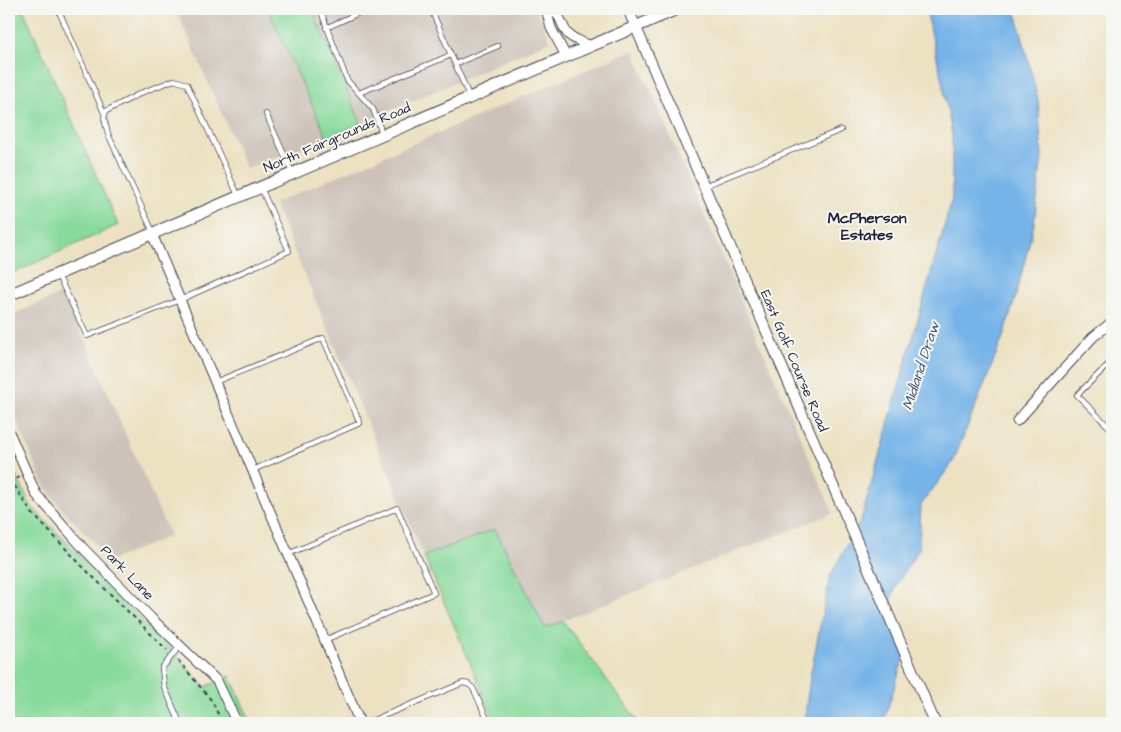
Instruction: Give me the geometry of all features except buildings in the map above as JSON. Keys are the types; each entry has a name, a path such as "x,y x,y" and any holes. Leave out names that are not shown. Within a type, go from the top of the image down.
{"main road":[{"name":"North Fairgrounds Road","path":"9,295 677,9"}],"street":[{"name":"East Golf Course Road","path":"628,9 935,723"},
{"path":"566,56 551,28 547,10 555,12 561,19 567,33 591,46"},
{"path":"153,234 360,723"},
{"path":"1017,421 1093,337 1112,322"},
{"name":"Park Lane","path":"9,432 36,494 84,549 217,681 237,723"}],"lane":[{"path":"58,9 105,115 108,134 153,234"},
{"path":"320,9 348,80 372,109 383,135"},
{"path":"326,28 367,9"},
{"path":"431,9 469,98"},
{"path":"455,64 498,46"},
{"path":"359,93 451,55"},
{"path":"105,115 106,112 143,92 174,80 187,84 238,197"},
{"path":"266,114 293,173"},
{"path":"704,186 842,130"},
{"path":"57,274 88,336 180,300 288,251 261,187"},
{"path":"215,382 324,338 360,423 253,470"},
{"path":"1112,361 1077,395 1112,430"},
{"path":"288,554 397,508 434,593 325,640"},
{"path":"180,646 162,668 164,686 180,723"},
{"path":"366,723 463,683 473,688 489,723"}],"path":[{"path":"9,474 10,481 31,512 84,568 185,668 212,701 222,723"},
{"path":"10,481 27,474"}],"shaded area":[{"path":"176,9 268,9 327,138 246,169"},
{"path":"312,9 536,9 550,41 361,123"},
{"path":"633,50 833,513 545,628 495,529 424,556 274,203"},
{"path":"64,293 170,536 112,560 60,507 44,485 9,402 9,316"}],"green space":[{"path":"9,9 23,9 118,225 9,275"},
{"path":"268,9 312,9 361,123 327,138"},
{"path":"9,461 31,506 165,643 205,687 230,676 251,723 9,723"},
{"path":"495,529 545,628 563,621 639,723 496,723 424,556"}],"water":[{"name":"Midland Draw","path":"926,9 1013,9 1017,16 1038,99 1042,156 1034,224 1016,296 1002,340 953,462 921,505 919,549 898,582 891,599 905,654 883,723 804,723 810,677 830,576 861,520 952,199 952,135"}],"district":[{"name":"McPherson Estates","path":"867,226"}]}
